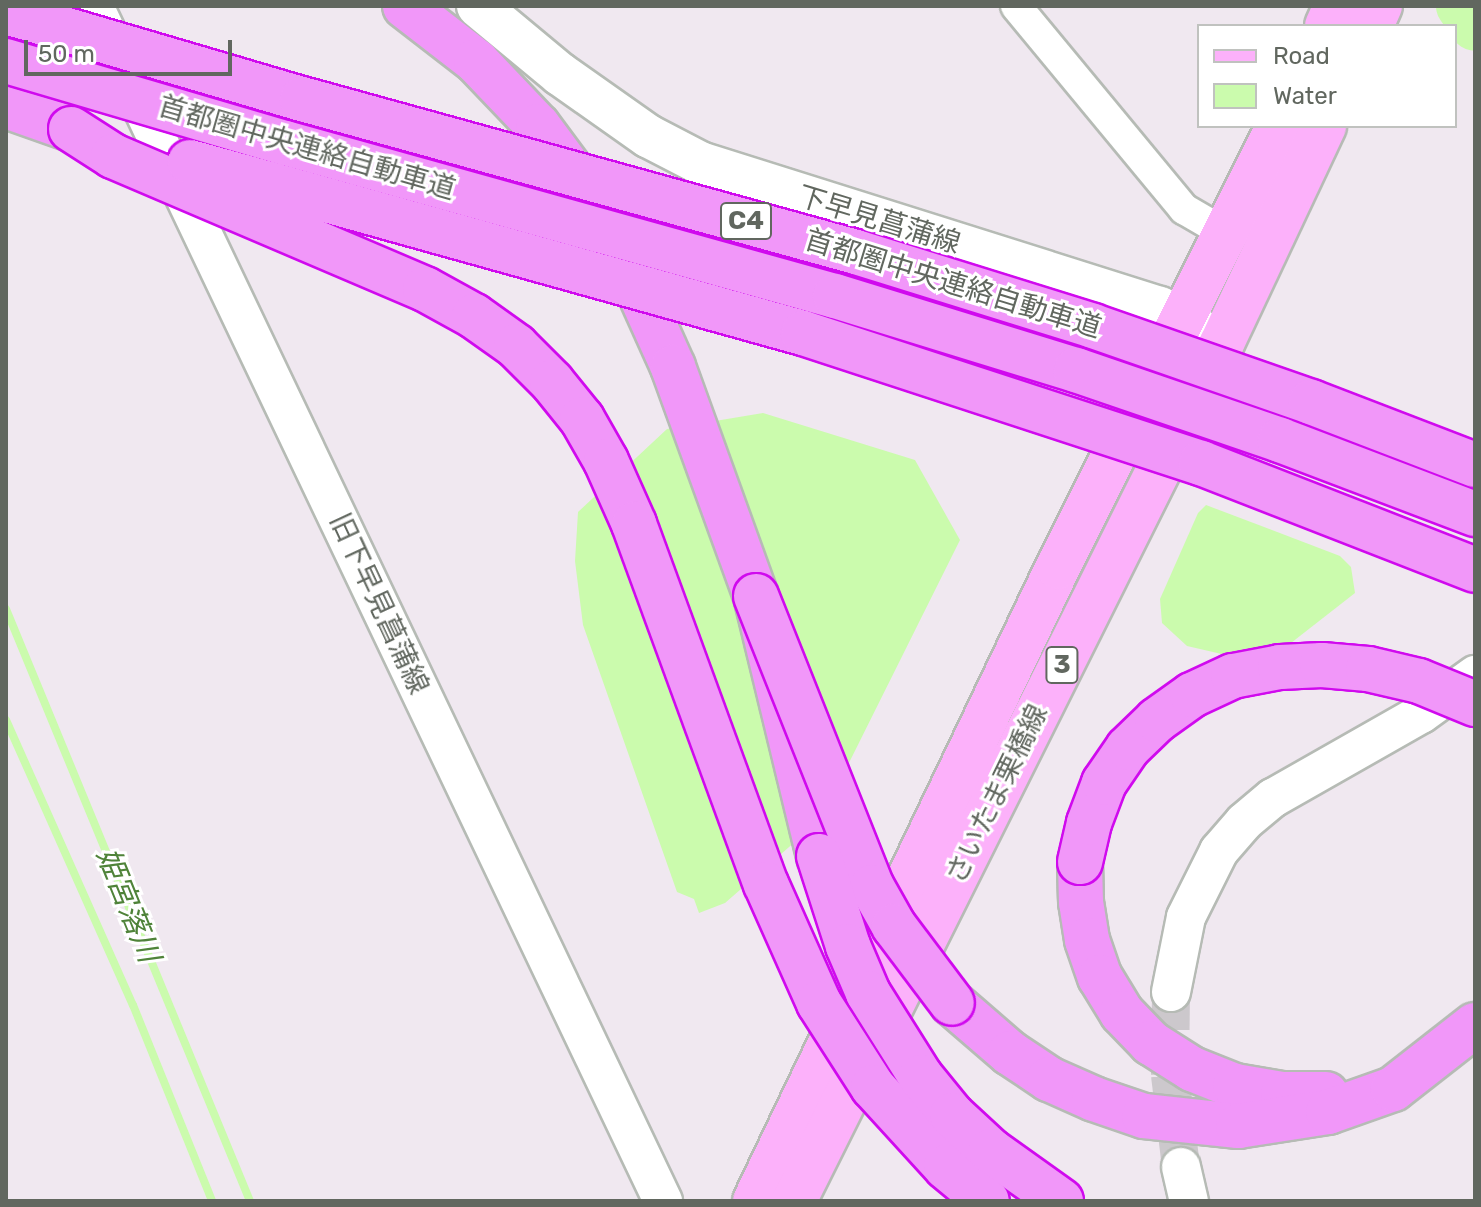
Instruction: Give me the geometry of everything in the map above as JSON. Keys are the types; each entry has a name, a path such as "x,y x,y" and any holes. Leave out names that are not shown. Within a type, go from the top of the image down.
{"highway":[{"path":"405,6 476,61 538,126 573,173 625,260 653,318 756,596 872,887 894,926 952,1003 974,1025 1049,1079 1144,1116 1238,1126 1328,1112 1393,1089 1475,1025"},
{"name":"首都圏中央連絡自動車道","path":"6,12 302,99 856,252 1108,331 1311,402 1475,465"},
{"name":"首都圏中央連絡自動車道","path":"6,61 285,143 835,296 1192,410 1475,514"},
{"path":"6,106 71,129 803,333 1201,463 1475,570"},
{"path":"71,129 113,156 425,289 474,316 516,346 552,382 582,419 606,461 634,524 766,884 819,1003 873,1087 946,1167 987,1201"},
{"path":"756,596 819,856 848,946 868,993 921,1077 952,1115 991,1151 1061,1201"},
{"path":"1424,1065 1369,1087 1330,1094 1283,1094 1247,1088 1192,1069 1151,1043 1122,1013 1100,977 1085,927 1080,862 1089,823 1104,783 1128,748 1157,720 1192,695 1233,676 1280,667 1322,665 1368,669 1419,681 1475,704"}],"main road":[{"name":"下早見菖蒲線","path":"478,6 585,92 648,136 700,163 1160,308 1222,343"},
{"name":"さいたま栗橋線","path":"755,1201 1058,567 1278,128"},
{"name":"さいたま栗橋線","path":"794,1201 1222,343 1323,128"}],"street":[{"name":"旧下早見菖蒲線","path":"94,6 663,1201"},
{"path":"1016,6 1184,209 1227,234"},
{"path":"1171,992 1186,917 1219,851 1244,822 1273,798 1421,714 1475,675"}],"water":[{"path":"763,413 915,460 960,540 821,819 725,903 699,913 694,899 677,892 583,625 575,561 578,512 667,429"},
{"path":"1206,505 1340,556 1351,567 1355,593 1273,657 1252,661 1187,646 1162,623 1160,599 1198,513"}],"waterway":[{"path":"1461,6 1475,26"},
{"name":"姫宮落川","path":"6,609 250,1201"},
{"path":"6,720 133,1005 212,1201"}],"tunnel":[{"path":"1171,992 1170,1075 1181,1167"}]}
